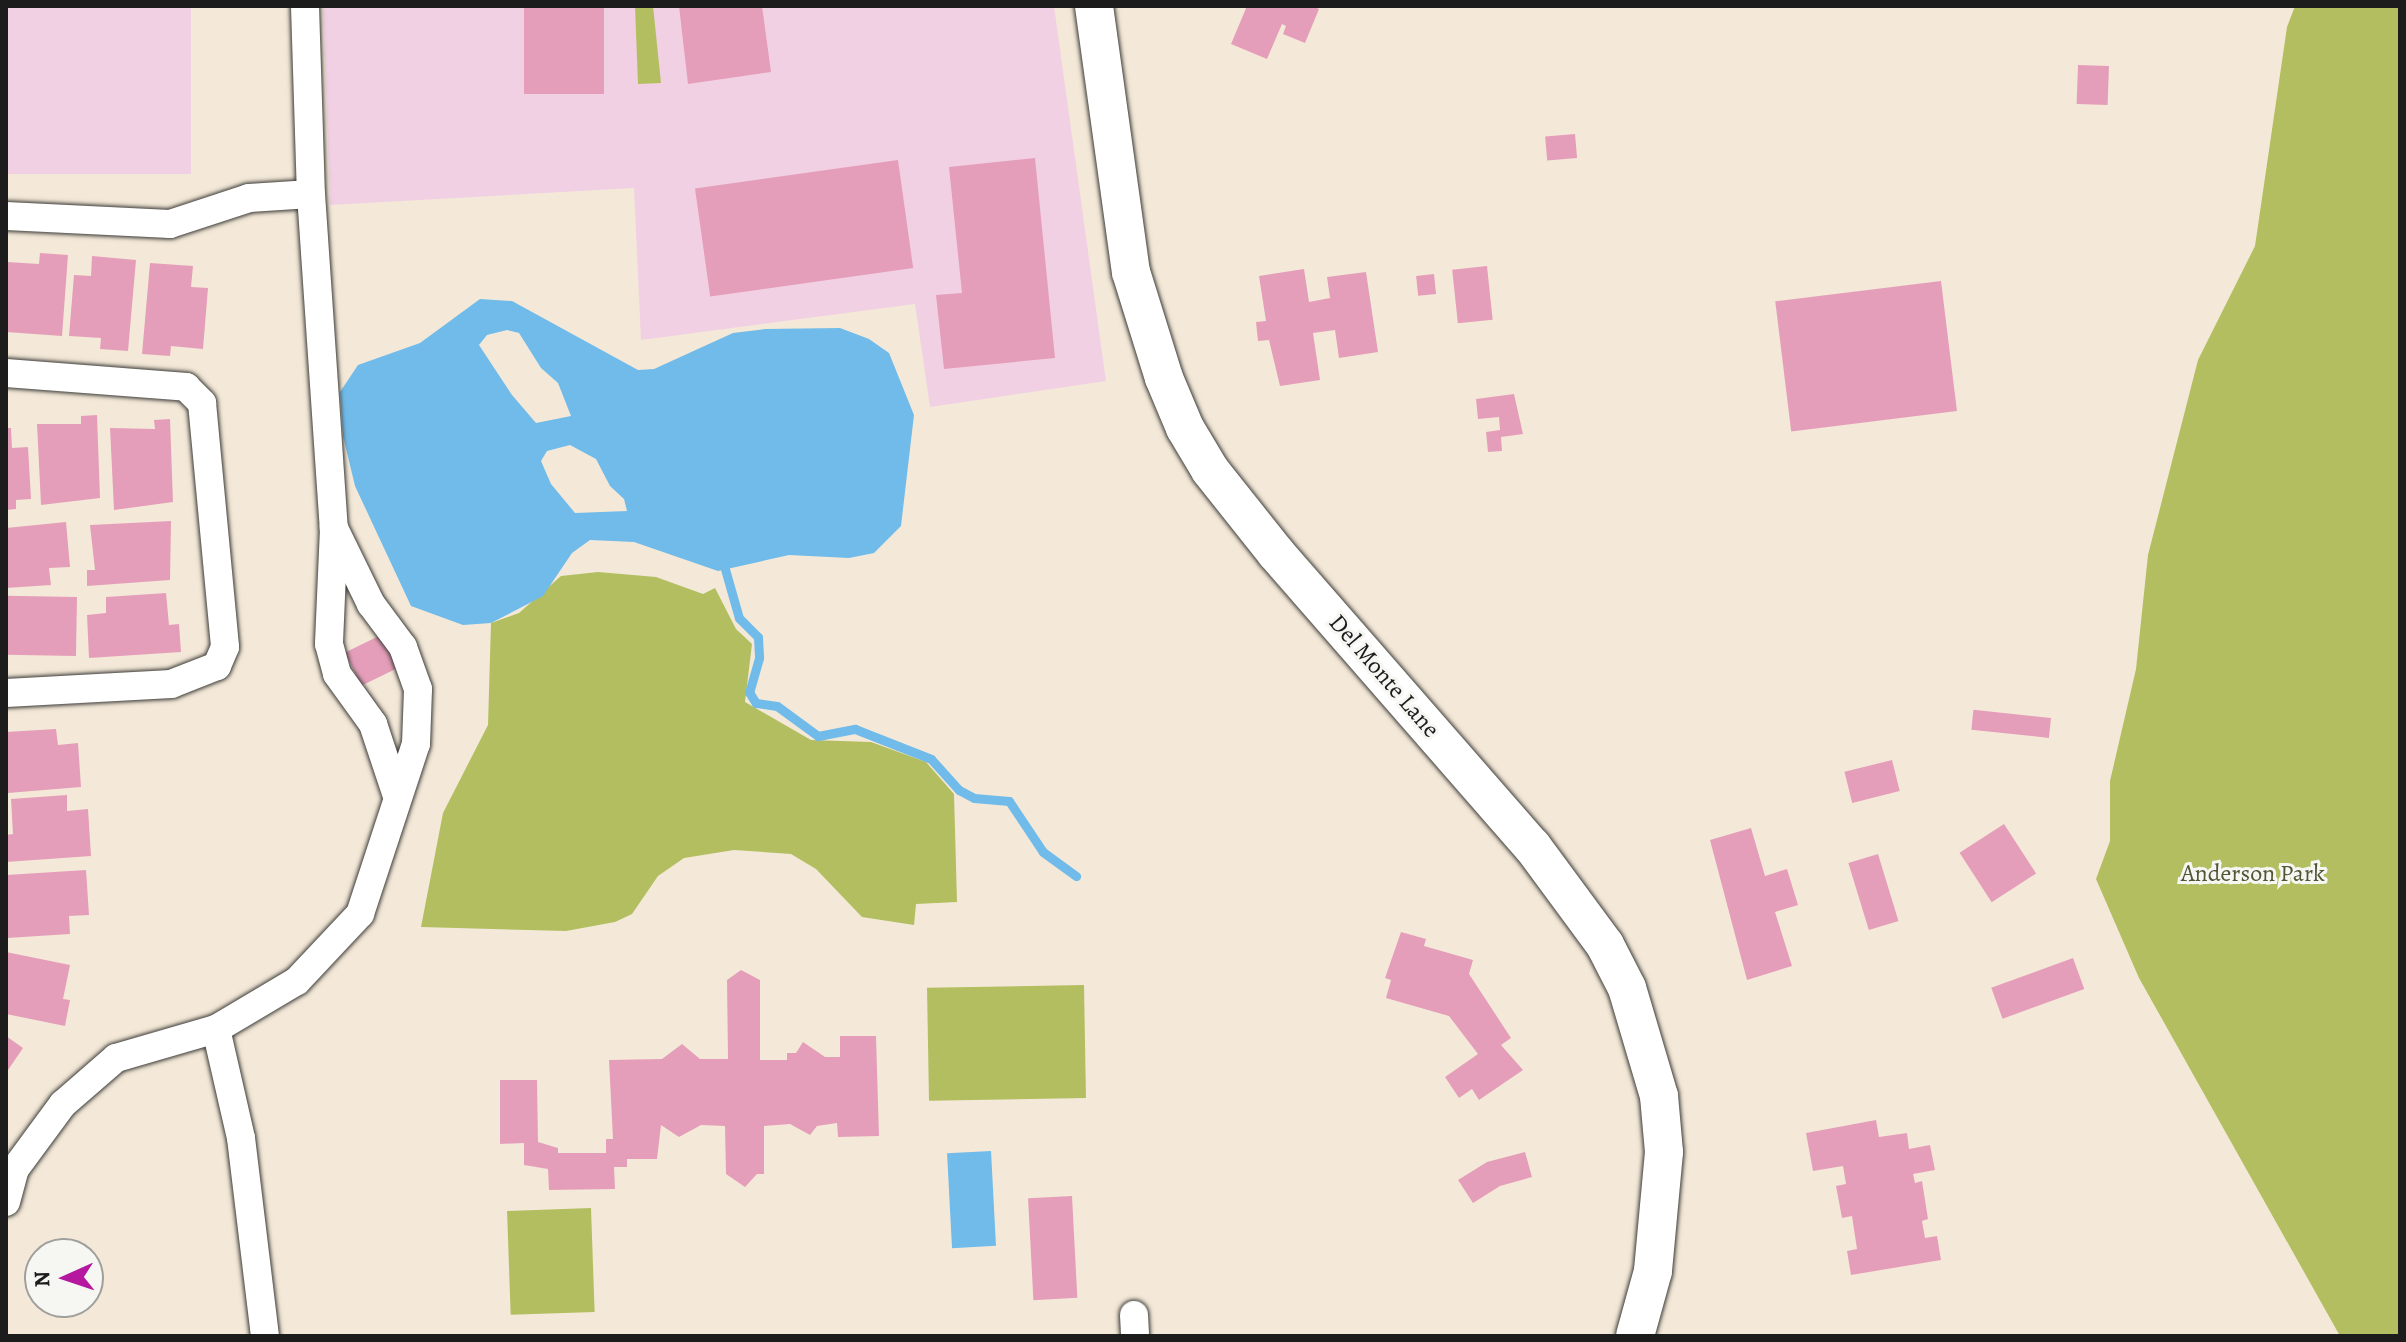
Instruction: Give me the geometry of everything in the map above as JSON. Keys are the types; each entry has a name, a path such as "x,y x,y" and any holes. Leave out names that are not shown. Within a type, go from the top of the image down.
{"street":[{"path":"305,6 311,194 334,528 329,644 337,674 373,724 397,796"},
{"name":"Del Monte Lane","path":"1094,6 1131,272 1185,428 1210,470 1276,553 1532,846 1605,945 1627,988 1659,1096 1664,1152 1653,1271 1635,1336"},
{"path":"6,216 170,224 249,198 311,194"},
{"path":"6,373 186,387 202,403 225,647 217,666 171,684 6,693"},
{"path":"6,1202 15,1169 63,1104 116,1058 216,1029 297,981 360,914 416,744 418,689 403,647 371,604 334,528"},
{"path":"216,1029 241,1138 265,1336"}],"shaded area":[{"path":"6,6 191,6 191,174 6,174"},
{"path":"323,6 1054,6 1106,381 930,407 915,304 641,340 634,188 330,205"}],"green space":[{"path":"635,6 653,6 661,83 638,84"},
{"name":"Anderson Park","path":"2295,6 2400,6 2400,1336 2340,1336 2139,978 2096,879 2110,841 2110,781 2136,669 2148,555 2198,360 2255,246 2287,27"},
{"path":"598,572 656,577 703,594 715,588 736,629 752,644 745,702 811,740 871,742 926,762 954,794 957,902 916,904 914,925 862,917 816,869 791,854 734,850 684,858 658,876 632,914 615,922 566,931 421,927 443,813 488,725 491,623 519,613 561,576"},
{"path":"1084,985 1086,1098 929,1101 927,988"},
{"path":"591,1208 595,1312 511,1315 507,1211"}],"water":[{"path":"480,299 512,301 638,370 654,369 733,333 765,329 840,328 869,339 889,353 914,415 901,526 874,553 849,558 789,555 718,571 634,542 590,540 572,553 543,596 491,623 463,625 411,606 355,486 343,436 340,392 358,365 420,343","holes":["507,330 519,333 541,368 558,383 571,416 536,423 512,395 479,345 487,335","570,445 596,459 610,486 624,499 627,511 575,513 551,484 541,461 547,451"]},
{"path":"991,1151 996,1246 952,1248 947,1153"}],"building":[{"path":"524,6 604,6 604,94 524,94"},
{"path":"679,6 762,6 771,72 688,84"},
{"path":"1247,6 1312,6 1319,9 1305,43 1283,34 1286,26 1282,24 1267,59 1231,44"},
{"path":"2078,65 2109,66 2108,105 2077,104"},
{"path":"1575,134 1577,158 1547,161 1545,137"},
{"path":"1035,158 1055,358 944,369 936,295 962,293 949,167"},
{"path":"898,160 913,268 710,296 695,189"},
{"path":"40,253 68,255 62,336 6,332 7,262 39,264"},
{"path":"92,256 136,260 128,351 100,349 101,338 69,336 74,275 91,276"},
{"path":"150,263 193,266 191,287 208,288 203,349 171,346 170,356 142,354"},
{"path":"1487,266 1493,320 1458,323 1452,270"},
{"path":"1304,269 1309,302 1330,298 1327,277 1366,272 1378,352 1339,358 1335,330 1313,333 1320,380 1280,386 1269,340 1258,341 1256,322 1266,321 1259,276"},
{"path":"1434,274 1436,294 1418,296 1416,276"},
{"path":"1941,281 1957,411 1791,431 1775,301"},
{"path":"1514,394 1523,434 1501,437 1502,451 1488,452 1486,432 1500,430 1499,417 1478,419 1476,399"},
{"path":"97,415 100,498 41,505 37,424 81,424 81,416"},
{"path":"170,419 173,502 114,510 110,428 155,429 154,420"},
{"path":"6,428 11,428 12,448 28,447 31,499 16,500 16,509 6,510"},
{"path":"171,521 170,580 87,586 87,570 95,570 90,525"},
{"path":"66,522 70,567 49,568 51,585 6,588 6,528"},
{"path":"166,593 169,625 179,624 181,652 89,658 87,615 106,613 106,597"},
{"path":"6,596 77,597 76,656 6,655"},
{"path":"381,635 397,668 361,686 345,653"},
{"path":"1973,710 2051,718 2049,738 1971,730"},
{"path":"56,729 58,745 78,743 81,787 8,793 6,732"},
{"path":"1892,760 1900,791 1852,803 1844,772"},
{"path":"67,795 67,811 88,809 91,856 6,862 6,835 13,834 11,799"},
{"path":"2004,824 2036,873 1992,902 1960,853"},
{"path":"1751,828 1765,876 1787,869 1798,905 1775,912 1792,966 1747,980 1710,840"},
{"path":"1878,854 1898,921 1869,930 1848,863"},
{"path":"86,870 89,915 69,916 70,934 7,938 6,875"},
{"path":"1401,932 1426,939 1424,946 1473,960 1469,974 1511,1038 1501,1045 1523,1070 1479,1100 1472,1089 1459,1098 1445,1077 1478,1054 1449,1016 1386,998 1391,980 1385,978"},
{"path":"6,952 70,965 63,999 70,1000 65,1026 6,1014"},
{"path":"2073,958 2084,989 2003,1019 1991,988"},
{"path":"741,970 760,980 760,1060 787,1060 787,1053 796,1053 803,1042 825,1057 840,1057 840,1036 876,1036 879,1136 838,1137 837,1123 817,1126 810,1135 790,1124 764,1126 764,1174 757,1174 745,1187 726,1174 725,1126 701,1125 679,1137 661,1125 657,1159 627,1159 627,1167 614,1167 615,1189 549,1190 548,1169 524,1165 524,1143 500,1144 500,1080 537,1080 538,1142 558,1148 558,1153 606,1153 606,1139 613,1139 609,1060 662,1059 682,1044 700,1059 728,1059 727,980"},
{"path":"6,1036 23,1048 6,1073"},
{"path":"1876,1120 1879,1137 1907,1133 1909,1149 1930,1145 1935,1170 1913,1174 1915,1183 1922,1181 1928,1219 1922,1221 1925,1238 1937,1236 1941,1260 1851,1275 1847,1251 1857,1249 1852,1216 1842,1218 1836,1186 1846,1184 1843,1166 1813,1171 1806,1133"},
{"path":"1525,1152 1532,1177 1500,1186 1473,1203 1458,1180 1487,1162"},
{"path":"1072,1196 1077,1298 1033,1300 1028,1198"}],"waterway":[{"path":"725,569 739,618 758,637 759,658 749,692 756,703 777,706 818,736 855,729 931,759 959,790 974,798 1009,801 1043,852 1076,876"}]}
